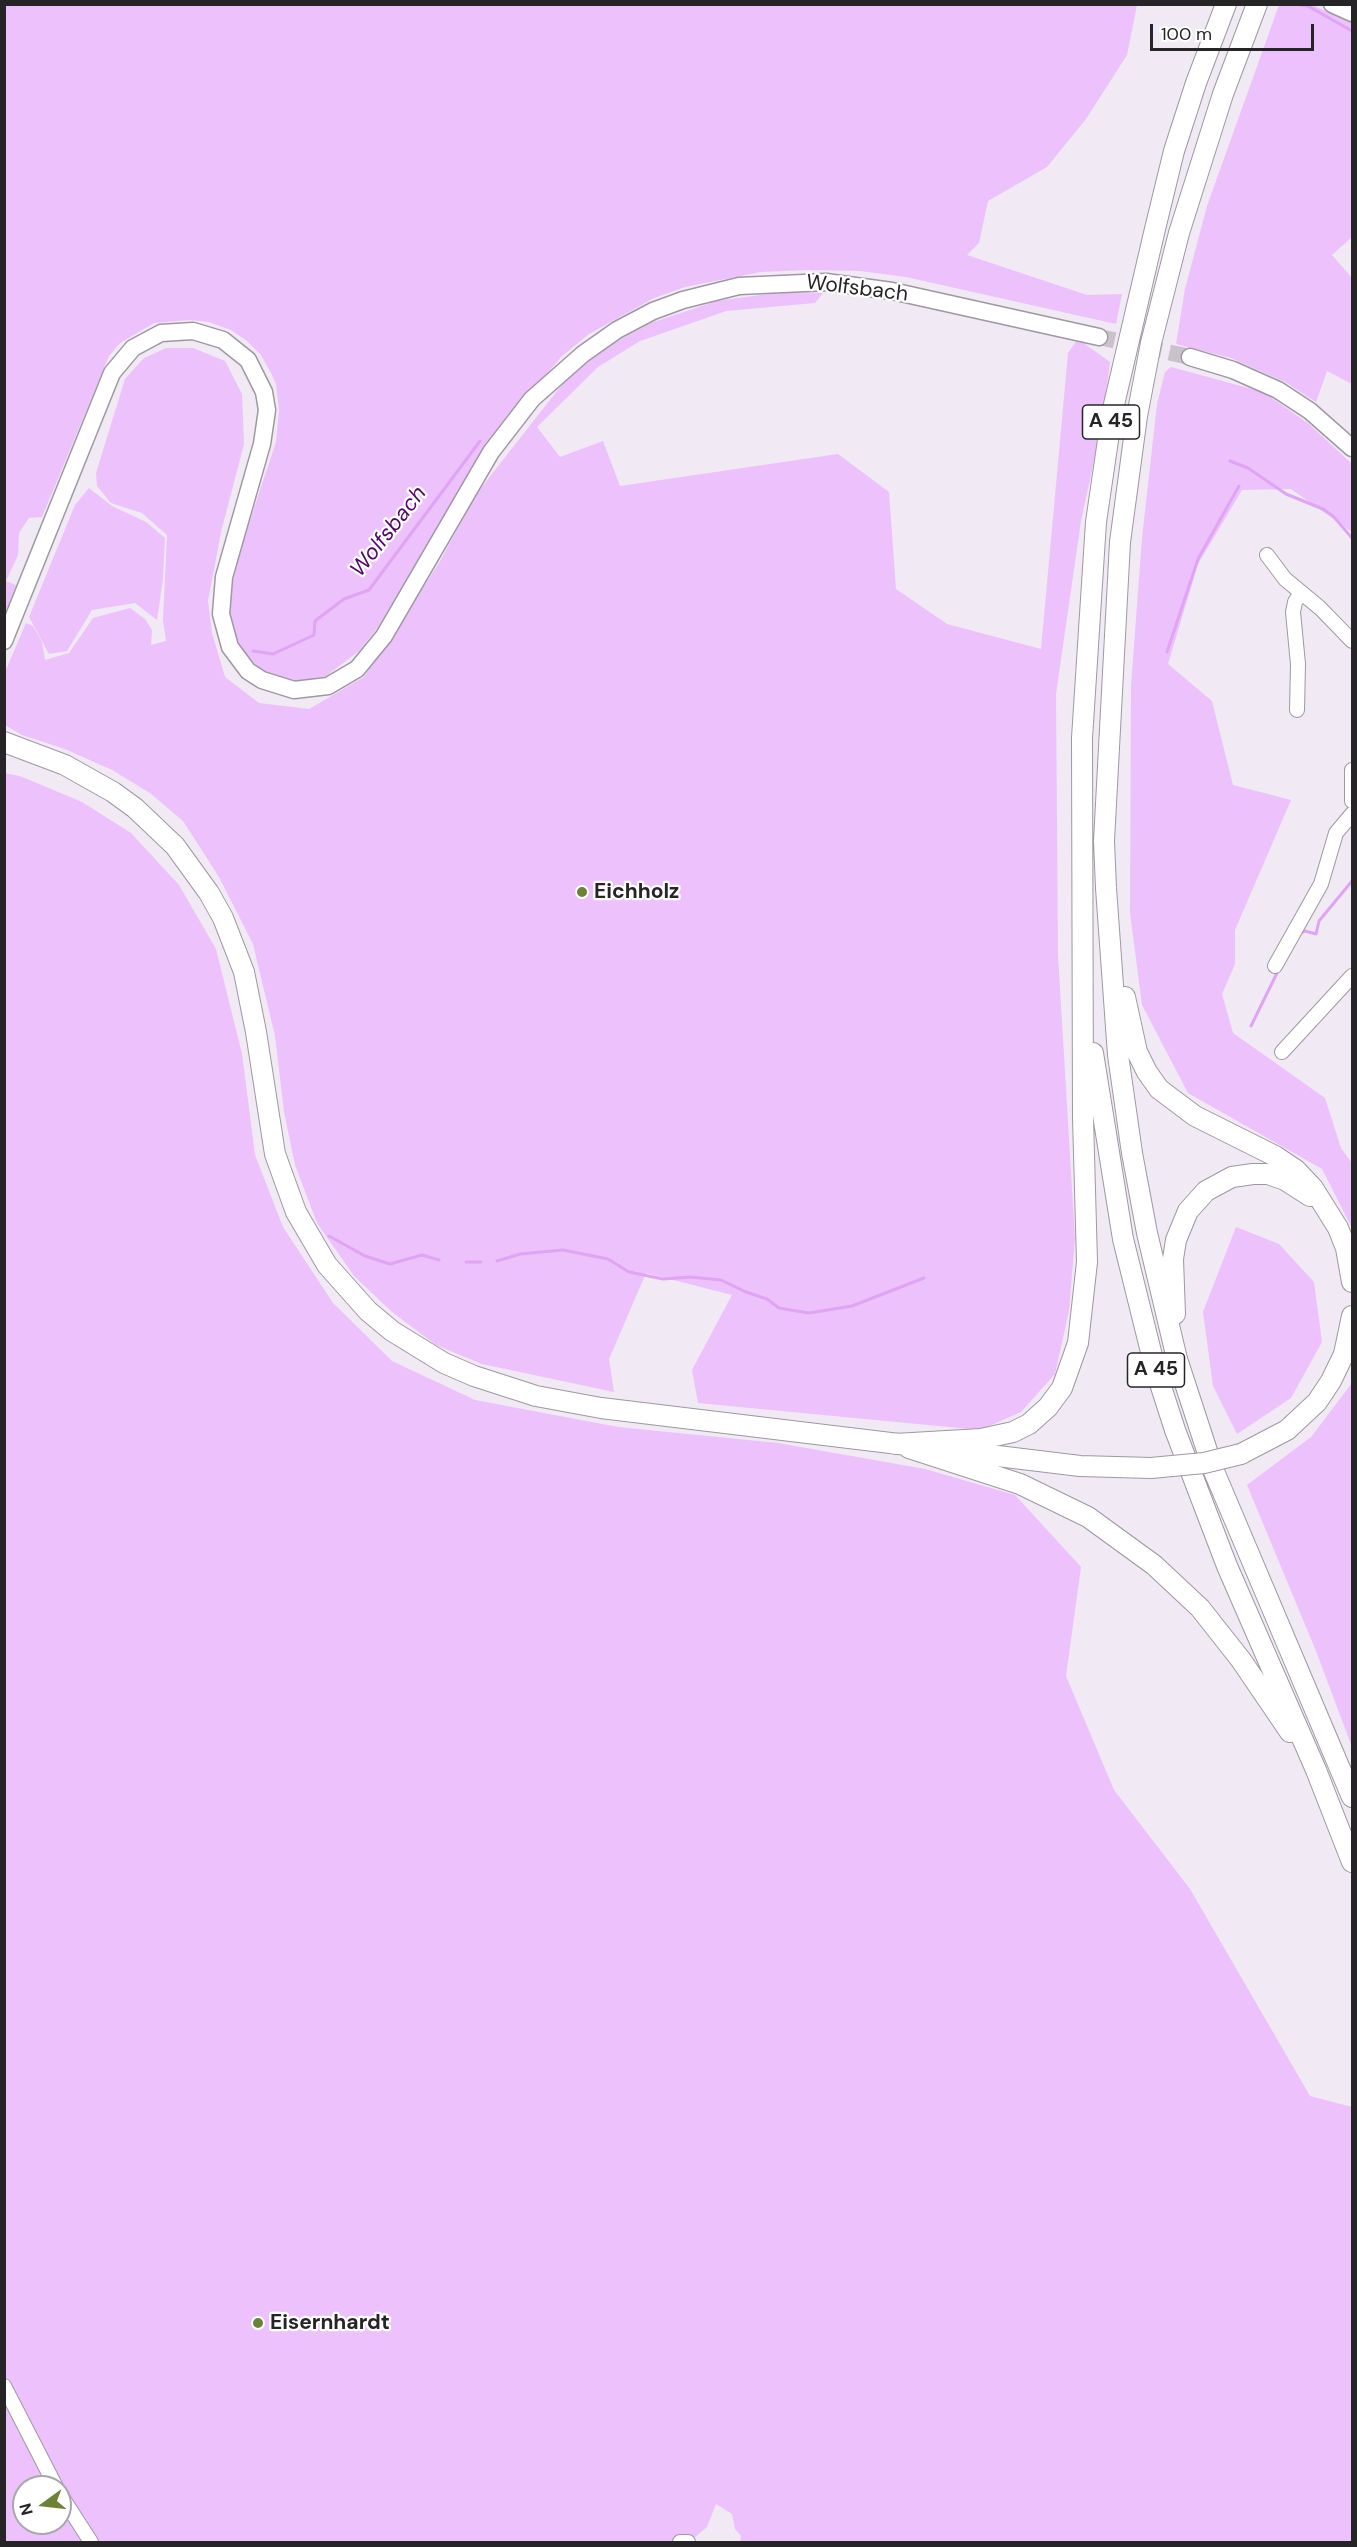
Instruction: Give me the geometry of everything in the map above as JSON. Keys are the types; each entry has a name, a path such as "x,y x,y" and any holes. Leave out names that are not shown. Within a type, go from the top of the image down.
{"highway":[{"name":"A 45","path":"1226,4 1174,152 1112,413 1096,522 1082,738 1083,946 1094,1060 1110,1170 1123,1239 1155,1368 1178,1439 1227,1566 1316,1770 1353,1862"},
{"name":"A 45","path":"1257,4 1223,94 1179,234 1149,354 1119,542 1104,841 1106,888 1118,1055 1132,1153 1147,1233 1177,1359 1214,1469 1353,1797"},
{"path":"8,745 65,765 113,792 149,820 175,846 209,893 223,918 244,972 275,1154 296,1212 327,1265 368,1311 392,1330 444,1363 474,1376 536,1396 601,1408 1080,1466 1151,1468 1204,1463 1241,1454 1287,1430 1317,1402 1336,1371 1350,1333 1353,1316"},
{"path":"1106,888 1131,1031 1147,1072 1160,1089 1195,1116 1257,1145 1296,1170 1313,1188 1327,1209 1346,1248 1353,1282"},
{"path":"895,1444 981,1439 1013,1432 1029,1424 1048,1407 1068,1374 1081,1329 1087,1262 1083,946"},
{"path":"1177,1359 1174,1250 1183,1220 1199,1197 1214,1185 1232,1177 1268,1174 1302,1189 1327,1209"},
{"path":"895,1444 1020,1484 1088,1517 1154,1565 1200,1608 1241,1660 1316,1770"}],"main road":[{"path":"1332,4 1353,14"},
{"name":"Wolfsbach","path":"4,641 112,373 133,348 161,333 193,331 223,340 248,360 264,392 267,410 262,444 224,577 220,614 230,647 248,671 262,680 294,690 328,686 357,669 384,636 491,452 532,399 583,354 617,330 653,311 683,300 739,286 825,282 892,291 1099,337"},
{"path":"1190,357 1233,370 1278,390 1310,411 1353,448"}],"street":[{"path":"1267,555 1285,579 1353,641"},
{"path":"1297,710 1298,664 1293,612 1295,602 1301,593"},
{"path":"1353,770 1353,801"},
{"path":"1275,966 1321,884 1336,833 1353,814"},
{"path":"1282,1052 1353,976"},
{"path":"4,2386 50,2475"},
{"path":"72,2513 91,2542"},
{"path":"680,2542 688,2542"}],"shaded area":[{"path":"4,5 1137,5 1127,55 1086,119 1047,167 988,201 979,243 967,255 1087,295 1122,294 1116,324 906,277 860,271 761,272 685,287 654,298 589,334 561,357 491,440 379,626 359,651 326,676 302,682 281,681 261,671 239,645 233,631 229,611 235,565 276,442 279,410 276,384 261,355 231,330 209,322 190,320 154,323 120,343 109,356 42,517 29,518 19,533 18,555 6,581 16,585 5,614"},
{"path":"1279,5 1312,5 1352,22 1352,237 1332,255 1352,278 1352,384 1327,371 1316,402 1285,382 1231,358 1176,344 1185,289 1207,206"},
{"path":"783,292 823,293 815,303 726,311 640,341 598,367 537,427 560,457 603,441 620,486 838,454 889,492 896,589 947,624 1041,649 1068,353 1078,339 1110,362 1102,424 1081,521 1056,694 1058,955 1075,1239 1069,1311 1055,1374 1021,1412 980,1430 698,1403 692,1370 732,1295 646,1273 609,1359 614,1392 482,1364 436,1345 392,1312 354,1276 317,1223 295,1165 284,1112 275,1036 253,944 219,877 183,821 150,793 112,770 65,749 22,735 5,725 5,672 26,623 33,626 42,642 45,660 69,653 93,618 130,608 145,619 152,630 151,645 166,641 163,620 167,535 142,513 111,503 97,486 96,473 125,379 144,358 166,348 193,348 225,361 242,394 244,444 221,532 208,601 212,633 225,677 259,703 309,709 364,677 439,563 477,493 568,377 612,344 651,323 717,301"},
{"path":"1171,367 1263,392 1309,424 1352,464 1352,532 1291,489 1242,490 1198,564 1168,664 1212,701 1233,785 1291,800 1235,930 1235,964 1222,994 1233,1033 1325,1098 1341,1148 1352,1163 1352,1228 1322,1169 1188,1093 1142,1005 1130,913 1131,686 1142,538 1157,404 1165,372"},
{"path":"89,488 112,506 146,522 165,538 163,579 157,620 135,603 92,610 67,651 49,654 29,617 75,505"},
{"path":"4,773 20,776 82,802 131,833 179,885 216,949 242,1054 255,1155 283,1227 333,1303 392,1361 475,1400 618,1427 778,1443 925,1469 1015,1495 1081,1567 1066,1676 1114,1790 1190,1889 1310,2096 1352,2107 1352,2542 740,2542 741,2536 735,2529 732,2514 716,2504 707,2527 694,2538 694,2542 5,2542"},
{"path":"1236,1227 1279,1244 1314,1282 1322,1342 1291,1398 1237,1434 1213,1386 1203,1312"},
{"path":"1352,1383 1352,1747 1316,1651 1247,1485 1311,1437"}],"waterway":[{"path":"1294,4 1308,6 1352,31"},
{"name":"Wolfsbach","path":"253,651 273,654 314,635 315,621 344,599 369,590 480,441"},
{"name":"Wolfsbach","path":"1230,461 1248,468 1286,494 1323,509 1333,516 1352,538"},
{"path":"1167,652 1198,559 1239,486"},
{"path":"1298,934 1305,931 1316,934 1319,921 1352,881"},
{"path":"1251,1026 1279,969"},
{"path":"329,1236 365,1256 390,1264 422,1255 439,1260"},
{"path":"497,1261 520,1254 563,1250 608,1259 629,1272 663,1279 690,1277 721,1280 767,1299 779,1308 809,1313 852,1306 924,1278"},
{"path":"466,1262 481,1262"}],"tunnel":[{"path":"1099,337 1190,357"}],"place":[{"name":"Eichholz","path":"582,892"},
{"name":"Eisernhardt","path":"258,2323"}]}
